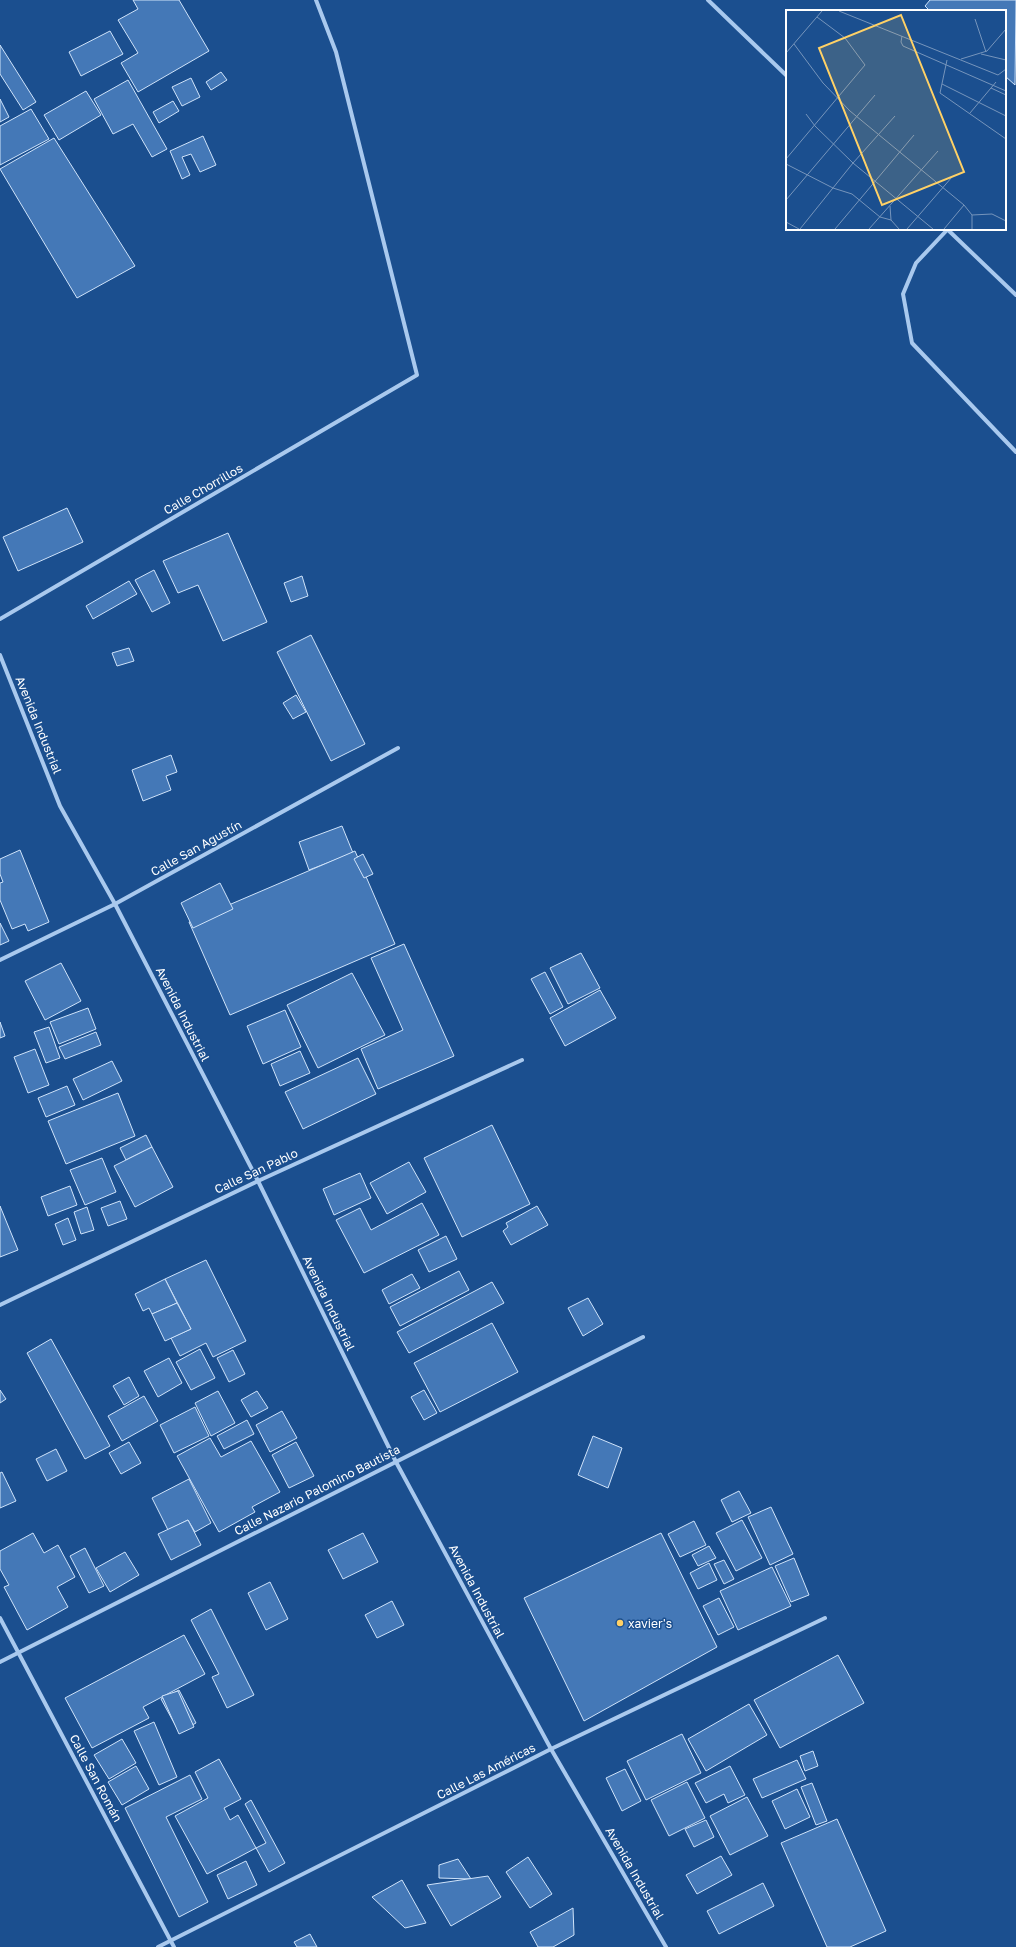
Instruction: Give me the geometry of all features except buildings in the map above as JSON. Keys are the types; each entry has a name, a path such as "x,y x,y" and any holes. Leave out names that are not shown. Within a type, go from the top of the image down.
{"street":[{"name":"Calle Chorrillos","path":"0,619 417,375 336,52 316,0"},
{"path":"708,0 786,75"},
{"path":"946,230 916,263 903,294 912,343 1016,452"},
{"path":"948,230 1016,295"},
{"name":"Avenida Industrial","path":"0,655 60,806 115,904 258,1181 396,1462 551,1749 666,1947"},
{"name":"Calle San Agustín","path":"0,960 115,904 398,748"},
{"name":"Calle San Pablo","path":"0,1305 258,1181 522,1060"},
{"name":"Calle Nazario Palomino Bautista","path":"0,1662 643,1337"},
{"name":"Calle San Román","path":"0,1618 174,1947"},
{"name":"Calle Las Américas","path":"158,1947 551,1749 825,1618"}],"place":[{"name":"xavier's","path":"620,1623"}]}
